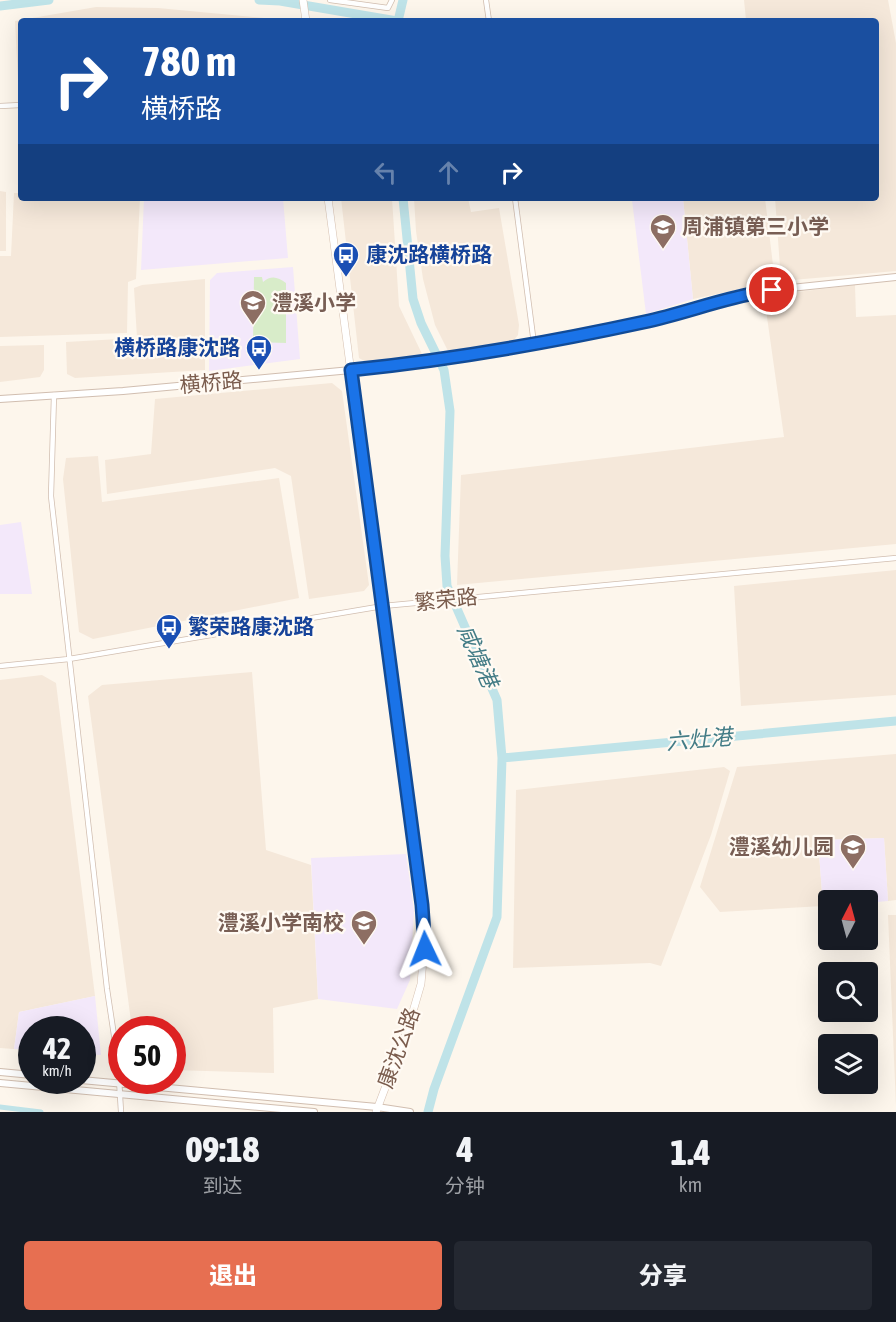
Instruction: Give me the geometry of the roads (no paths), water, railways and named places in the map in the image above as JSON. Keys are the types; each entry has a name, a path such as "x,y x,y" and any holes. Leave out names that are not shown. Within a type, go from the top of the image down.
{"main road":[{"path":"303,0 306,18"},
{"name":"康沈公路","path":"328,201 425,935 421,984 410,1025 376,1110"}],"street":[{"path":"330,0 388,8 392,0"},
{"path":"486,0 489,18"},
{"path":"0,106 18,105"},
{"path":"516,201 534,344"},
{"name":"横桥路","path":"0,399 123,391 422,363 647,322 762,291 896,277"},
{"path":"54,394 51,496 110,1016"},
{"name":"繁荣路","path":"0,666 69,659 382,606 896,558"},
{"path":"0,1072 18,1074"},
{"path":"0,1083 108,1092"},
{"path":"186,1090 410,1112"},
{"path":"119,1094 121,1112"},
{"path":"129,1094 314,1112"}],"waterway":[{"path":"0,6 49,0"},
{"path":"259,0 280,1 379,18"},
{"name":"咸塘港","path":"399,18 403,0"},
{"name":"咸塘港","path":"403,201 413,299 421,323 444,370 450,411 445,556 447,586 497,700 502,758 497,917 434,1089 428,1112"},
{"name":"六灶港","path":"502,758 896,721"},
{"path":"0,1107 41,1112"}],"place":[{"name":"周浦镇第三小学","path":"663,250"},
{"name":"康沈路横桥路","path":"346,278"},
{"name":"澧溪小学","path":"253,326"},
{"name":"横桥路康沈路","path":"259,371"},
{"name":"繁荣路康沈路","path":"169,650"},
{"name":"澧溪幼儿园","path":"853,870"},
{"name":"澧溪小学南校","path":"364,946"}]}
